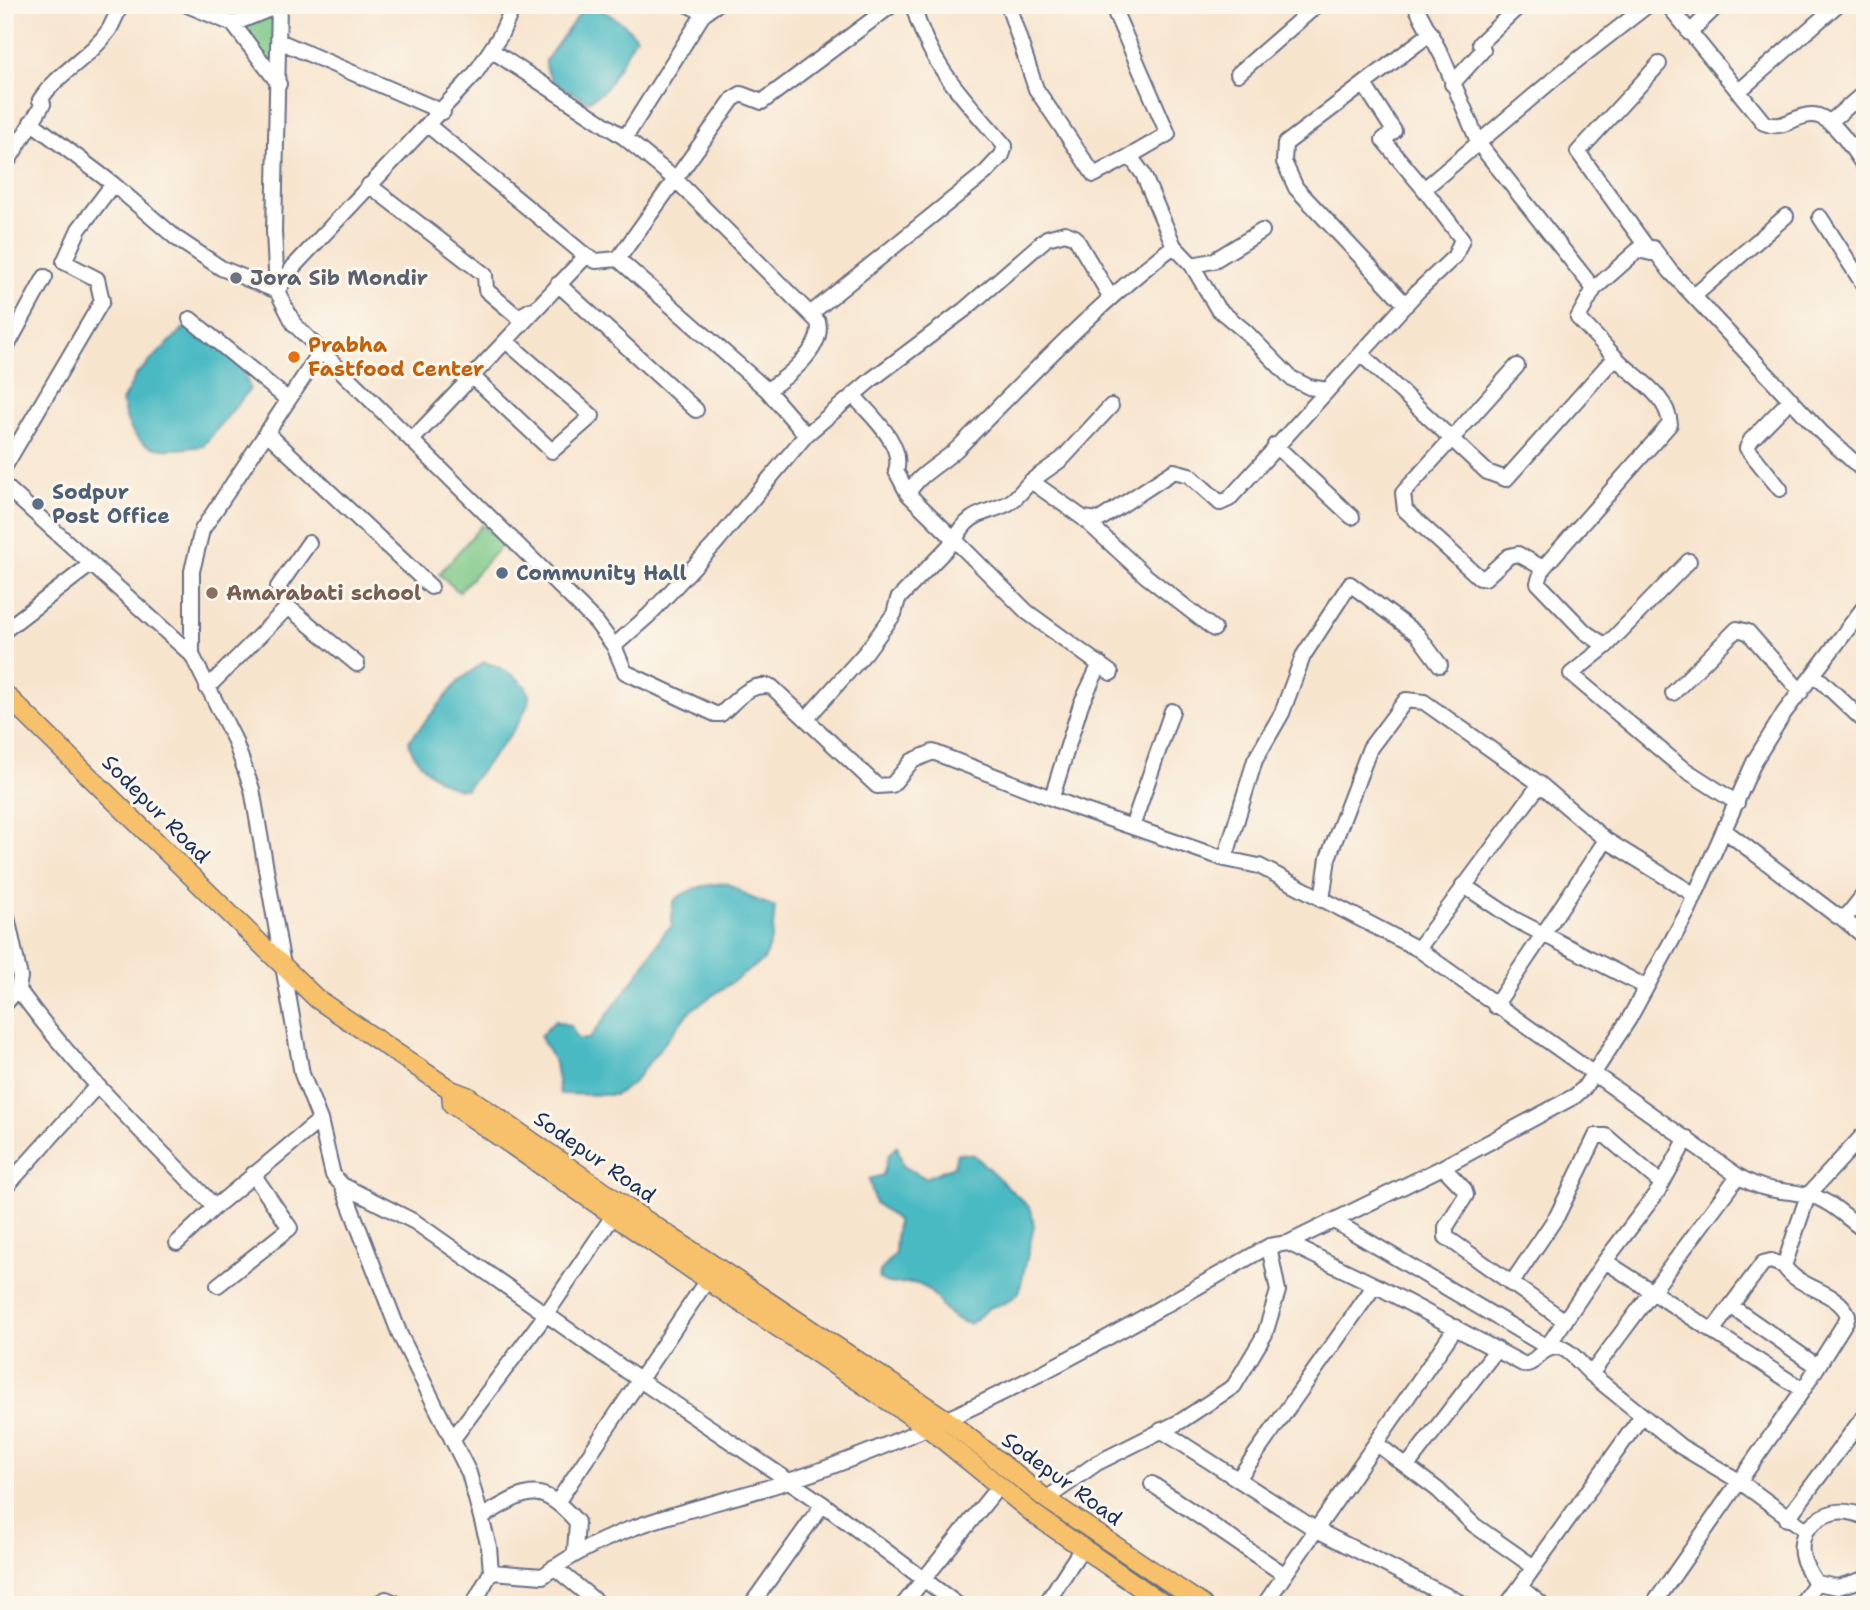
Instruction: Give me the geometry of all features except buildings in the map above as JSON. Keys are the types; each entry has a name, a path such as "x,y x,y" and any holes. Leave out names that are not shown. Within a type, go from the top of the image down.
{"main road":[{"name":"Sodepur Road","path":"8,700 317,999 451,1090 467,1096 623,1205 947,1420 1046,1499 1203,1605"},
{"path":"451,1090 452,1104 707,1280 928,1427 999,1486 1165,1605"}],"street":[{"path":"5,166 53,79 76,63 108,31 121,5"},
{"path":"187,5 233,24 279,84"},
{"path":"233,24 279,5 274,231 277,290 294,324 561,584 614,646 625,672 709,713 721,713 751,687 761,684 772,687 877,786 892,785 912,761 933,752 1132,827 1225,859 1259,866 1418,949 1495,1006 1687,1138 1738,1177 1770,1191 1808,1195 1832,1206 1865,1231"},
{"path":"625,138 710,9 688,5"},
{"path":"618,259 733,99 741,94 762,102 892,5"},
{"path":"810,314 985,173 1002,155 1005,146 944,74 925,43 914,5"},
{"path":"1008,5 1036,89 1094,175 1168,134 1112,5"},
{"path":"1238,74 1317,5"},
{"path":"1415,5 1431,33 1479,145 1594,289"},
{"path":"1452,84 1483,50 1480,43 1520,5"},
{"path":"1424,189 1562,72 1648,5"},
{"path":"1668,5 1764,123 1773,127 1783,126 1808,115 1819,116 1830,122 1865,167"},
{"path":"1689,33 1718,5"},
{"path":"1738,92 1837,5"},
{"path":"277,290 294,266 443,112 491,50 512,6"},
{"path":"1406,305 1296,188 1284,162 1285,144 1365,86 1431,33"},
{"path":"279,41 443,112"},
{"path":"491,50 625,138 676,180 818,323 819,338 785,376 766,390"},
{"path":"1651,253 1578,152 1659,64"},
{"path":"1083,518 1099,520 1174,471 1189,475 1220,503 1229,499 1275,445 1455,256 1462,239 1383,140 1394,131 1365,86"},
{"path":"1830,122 1865,92"},
{"path":"31,122 113,184 176,239 221,268 277,290"},
{"path":"429,126 586,256 596,261 618,259 766,390 806,435"},
{"path":"1130,156 1143,174 1174,246 1192,265 1217,308 1247,331 1291,378 1309,387 1327,390"},
{"path":"5,466 102,301 97,279 64,262 79,229 113,184"},
{"path":"369,186 485,275 486,290 518,317 532,310"},
{"path":"1694,296 1786,216"},
{"path":"1820,217 1865,287"},
{"path":"1192,265 1213,261 1262,231"},
{"path":"614,646 649,615 714,545 806,435 964,310 1047,238 1065,233 1075,237 1110,296"},
{"path":"908,494 915,482 956,451 1110,296 1174,246"},
{"path":"1651,253 1653,248 1694,296 1822,433 1865,472"},
{"path":"1606,646 1585,632 1541,590 1538,576 1665,433 1670,424 1669,412 1642,379 1618,360 1578,318 1585,300 1594,289 1638,250 1651,253"},
{"path":"412,440 532,310 586,256"},
{"path":"5,350 45,277"},
{"path":"558,284 696,410"},
{"path":"190,318 287,399"},
{"path":"471,375 552,451 592,416 506,341"},
{"path":"192,655 192,571 202,530 321,351"},
{"path":"1362,355 1487,472 1506,479 1608,365 1618,360"},
{"path":"1517,366 1403,493 1405,510 1480,578 1485,578 1509,556 1518,554 1543,568"},
{"path":"854,396 895,446 899,462 896,471 908,494 1027,612 1105,668 1081,704 1052,797"},
{"path":"1780,489 1747,448 1751,440 1791,399"},
{"path":"806,719 866,652 894,614 898,599 956,540 963,524 981,512 1009,503 1031,481 1062,459 1111,406"},
{"path":"265,432 431,586"},
{"path":"1275,445 1352,517"},
{"path":"1031,481 1083,518 1146,576 1214,629"},
{"path":"5,486 192,655 234,740 252,789 302,1074 320,1120 333,1175 342,1185 400,1335 469,1473 489,1547 491,1572 473,1605"},
{"path":"309,543 278,587 288,607 357,664"},
{"path":"1689,561 1606,646 1571,674 1681,768 1737,803"},
{"path":"5,630 90,565"},
{"path":"1225,859 1255,760 1282,713 1303,656 1350,584 1417,634 1440,665"},
{"path":"491,1572 543,1576 575,1552 606,1537 789,1481 947,1420 1103,1340 1269,1246 1288,1243 1334,1221 1443,1167 1575,1096 1594,1075 1646,987 1695,895 1755,760 1865,606"},
{"path":"207,688 288,607"},
{"path":"1673,693 1737,629 1748,632 1801,692"},
{"path":"1815,675 1865,722"},
{"path":"1322,900 1328,858 1370,748 1406,701 1424,702 1539,784 1606,840 1695,895"},
{"path":"1132,827 1172,711"},
{"path":"1418,949 1462,885 1539,784"},
{"path":"1724,830 1865,937"},
{"path":"1495,1006 1606,840"},
{"path":"1462,885 1488,904 1646,987"},
{"path":"1842,918 1850,913 1865,892"},
{"path":"5,908 20,977 18,989 5,1004"},
{"path":"18,989 57,1042 96,1087 215,1207"},
{"path":"5,1188 96,1087"},
{"path":"177,1243 253,1174 320,1120"},
{"path":"1784,1266 1808,1195 1865,1133"},
{"path":"1511,1284 1557,1216 1596,1136 1606,1136 1662,1184"},
{"path":"1288,1243 1376,1285 1527,1365 1547,1347 1605,1261 1662,1184 1687,1138"},
{"path":"1443,1167 1464,1189 1466,1195 1446,1227 1446,1237 1565,1321"},
{"path":"218,1285 290,1228 253,1174"},
{"path":"1591,1374 1738,1177"},
{"path":"342,1185 415,1222 641,1381 823,1504 958,1605"},
{"path":"452,1440 547,1313 613,1216"},
{"path":"1334,1221 1547,1347 1555,1345 1565,1349 1641,1417 1680,1446 1739,1481 1787,1519 1806,1530"},
{"path":"1046,1499 1097,1463 1181,1421 1234,1386 1265,1334 1278,1291 1269,1246"},
{"path":"1605,1261 1802,1390"},
{"path":"1656,1604 1802,1390 1847,1315 1840,1304 1794,1277 1784,1266 1766,1261 1712,1331"},
{"path":"558,1501 707,1280"},
{"path":"1238,1479 1376,1285"},
{"path":"1731,1306 1817,1366"},
{"path":"1264,1605 1456,1327"},
{"path":"1407,1466 1497,1349"},
{"path":"1787,1519 1865,1415"},
{"path":"1507,1605 1641,1417"},
{"path":"1161,1430 1318,1530 1465,1605"},
{"path":"1377,1444 1438,1490 1474,1525 1535,1567"},
{"path":"1152,1484 1285,1575"},
{"path":"903,1605 999,1486"},
{"path":"481,1517 523,1493 546,1495 558,1501 577,1522 575,1552"},
{"path":"751,1605 823,1504"},
{"path":"1864,1515 1840,1510 1819,1516 1806,1530 1799,1545 1802,1560 1816,1583 1838,1587 1865,1579"},
{"path":"1045,1605 1082,1548"},
{"path":"554,1567 600,1605"},
{"path":"1800,1605 1816,1583"},
{"path":"1520,1587 1542,1605"},
{"path":"374,1605 386,1599 400,1605"}],"green space":[{"path":"277,10 276,72 240,26"},
{"path":"482,525 503,544 459,592 439,574"}],"water":[{"path":"596,6 625,25 636,37 605,90 588,101 553,80 546,68 546,60 583,9"},
{"path":"184,328 195,331 241,365 250,389 203,446 160,449 140,441 127,419 122,402 136,375"},
{"path":"484,662 505,670 519,680 528,691 529,698 520,719 502,745 466,789 458,788 439,780 422,766 409,741 459,681"},
{"path":"727,883 749,897 775,907 772,937 764,960 690,1011 632,1084 615,1095 560,1094 555,1063 540,1036 555,1021 571,1026 577,1039 589,1039 641,970 664,933 672,926 673,902 698,888"},
{"path":"897,1146 903,1166 925,1178 954,1166 957,1153 974,1155 1031,1209 1034,1226 1019,1293 1007,1302 989,1308 970,1324 952,1316 922,1286 890,1283 879,1279 880,1272 895,1253 897,1220 875,1203 869,1179 883,1175 889,1154"}],"place":[{"name":"Jora Sib Mondir","path":"236,278"},
{"name":"Prabha Fastfood Center","path":"294,357"},
{"name":"Sodpur Post Office","path":"38,504"},
{"name":"Community Hall","path":"502,573"},
{"name":"Amarabati school","path":"212,593"}]}
